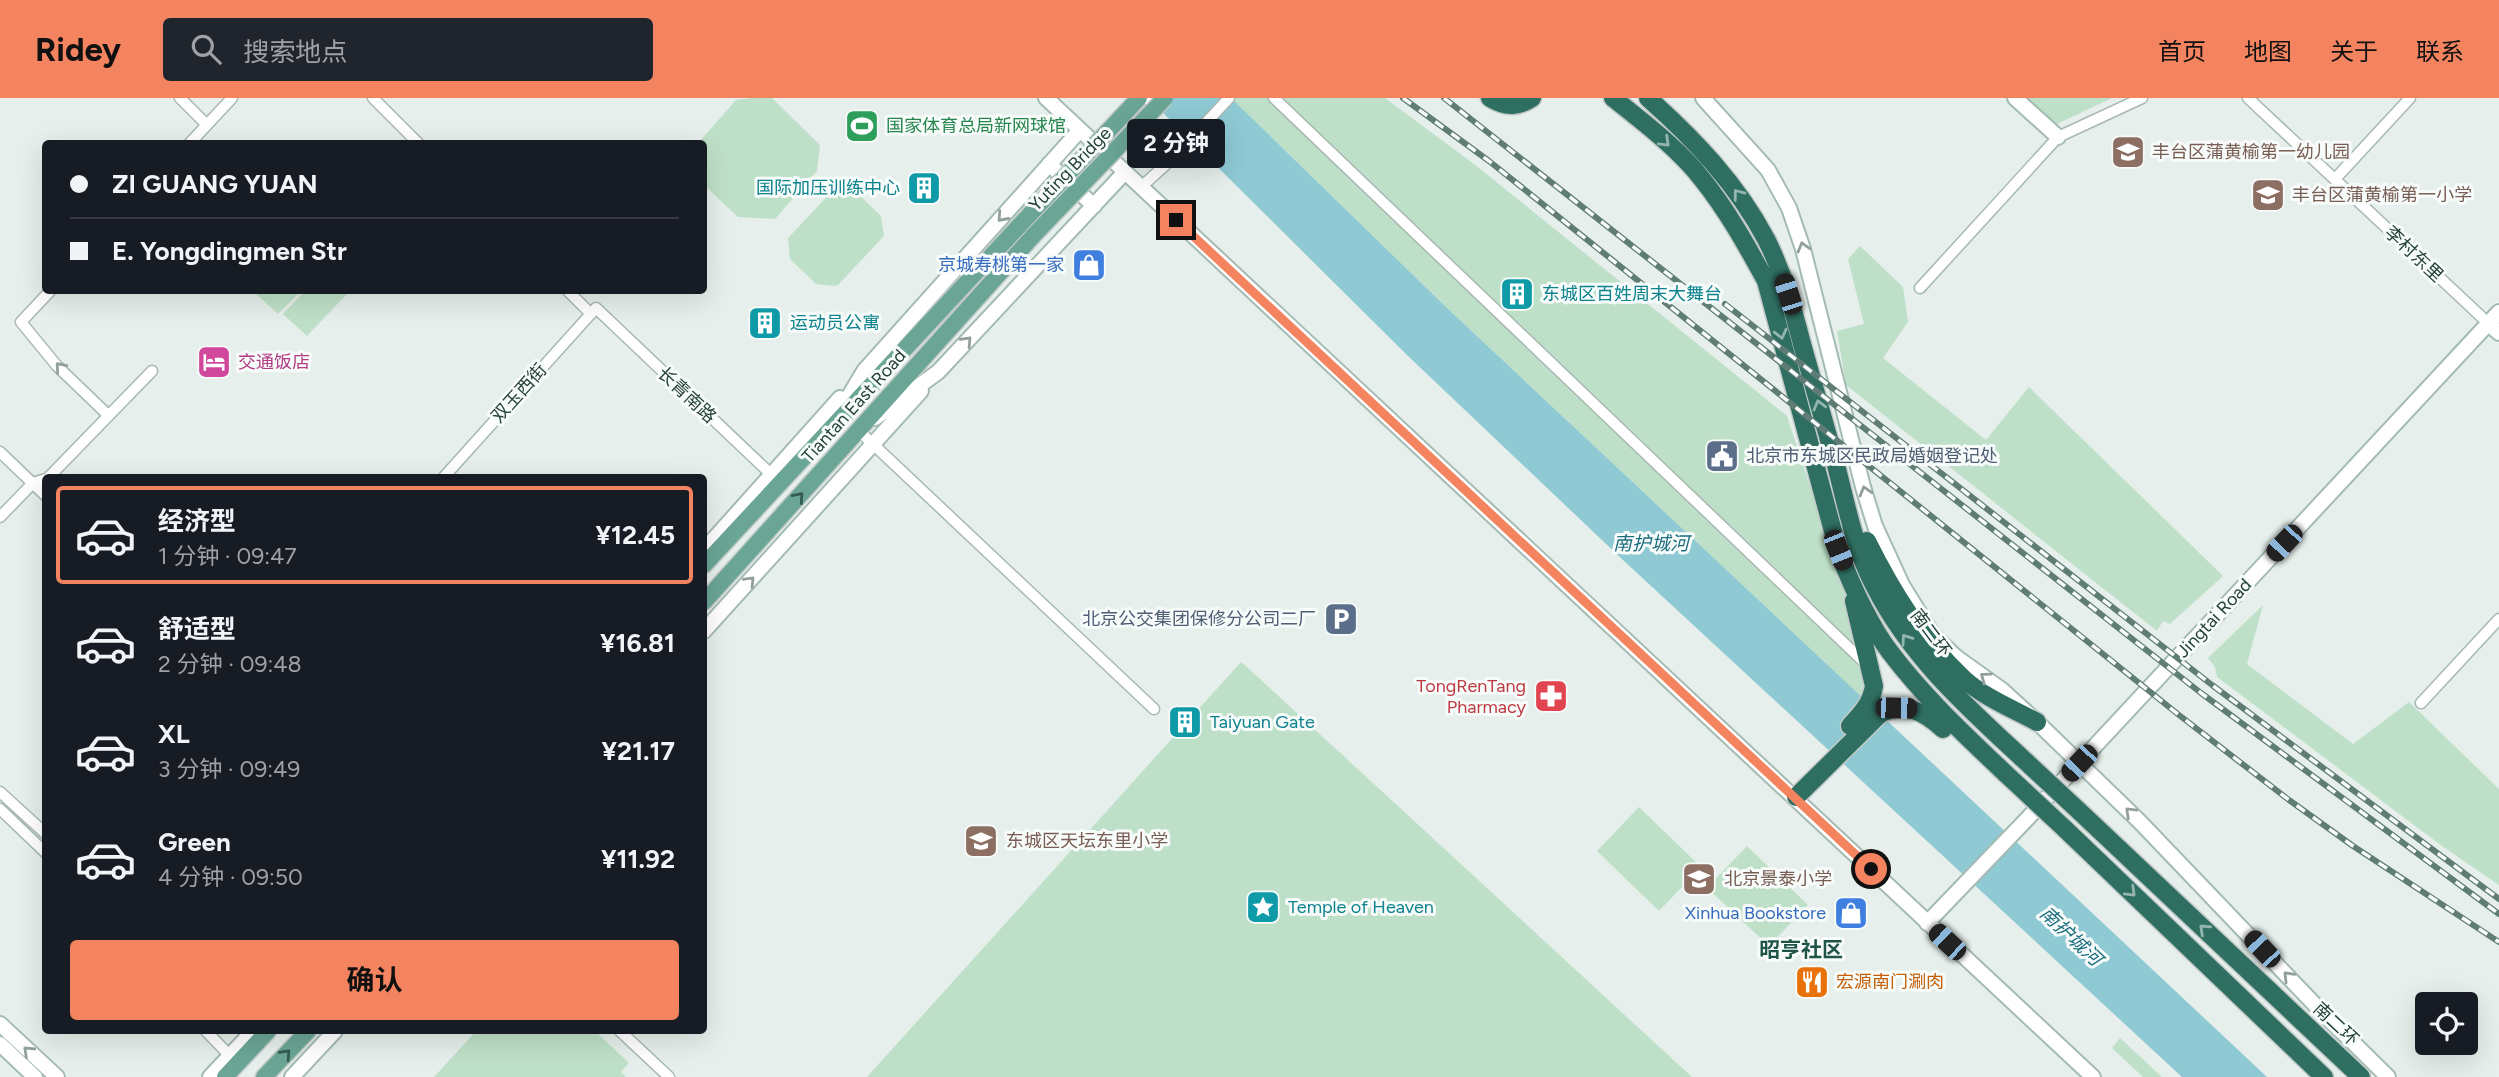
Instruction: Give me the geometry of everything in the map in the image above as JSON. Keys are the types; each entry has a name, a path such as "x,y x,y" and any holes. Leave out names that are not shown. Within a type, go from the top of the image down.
{"highway":[{"path":"1490,98 1500,104 1512,106 1532,98"},
{"path":"1614,98 1648,126 1701,177 1728,214 1766,281 1838,550 1851,583 1888,650 1926,697 2324,1077"},
{"name":"南二环","path":"1648,98 1716,164 1745,203 1767,241 1794,315 1858,545 1874,586 1906,640 1925,664 1971,711 2361,1077"},
{"path":"1844,495 1888,583 1907,613 1937,650 1964,679 2037,722"},
{"path":"1816,769 1872,699 1873,678 1851,583"},
{"path":"1792,793 1881,713 1896,708 1914,708 1927,715 2006,774"}],"main road":[{"name":"Yuting Bridge","path":"1020,225 1139,98"},
{"name":"Yuting Bridge","path":"1033,236 1165,98"},
{"name":"Tiantan East Road","path":"707,561 776,479 829,429 1020,225"},
{"name":"Tiantan East Road","path":"707,599 1033,236"},
{"path":"225,1077 234,1060 264,1034"},
{"path":"264,1077 305,1034"}],"street":[{"path":"180,98 207,125"},
{"path":"193,140 232,98"},
{"path":"373,98 415,140"},
{"path":"1046,98 1792,793 2092,1077"},
{"path":"1102,150 1152,98"},
{"path":"1141,187 1172,159 1229,98"},
{"path":"1274,98 1873,678"},
{"path":"1703,98 1768,170 1789,208 1804,249 1875,526 1924,623 1943,646 2002,690 2140,822 2388,1077"},
{"path":"2015,98 2058,137"},
{"path":"1920,288 2058,137 2142,98"},
{"name":"李村东里","path":"2248,98 2494,328"},
{"path":"2335,179 2410,98"},
{"path":"707,548 776,479 864,371 1080,130"},
{"path":"1049,164 1094,206"},
{"path":"707,628 937,372 1125,172"},
{"path":"47,294 21,322 57,366 108,415"},
{"name":"长青南路","path":"573,294 776,479"},
{"name":"双玉西街","path":"447,474 593,311"},
{"name":"Jingtai Road","path":"1927,923 2494,328 2499,312"},
{"path":"51,474 152,371"},
{"path":"829,429 864,371"},
{"path":"937,372 858,430 1154,709"},
{"path":"0,452 42,492"},
{"path":"0,517 33,483 42,480"},
{"path":"2421,703 2499,619"},
{"path":"0,792 42,830"},
{"path":"0,809 42,849"},
{"path":"0,1024 57,1077"},
{"path":"209,1034 234,1060"},
{"path":"210,1077 234,1060 251,1034"},
{"path":"292,1077 332,1034"},
{"path":"623,1034 669,1077"},
{"path":"0,1044 35,1077"}],"green space":[{"path":"772,98 820,145 817,171 775,219 738,217 707,188 707,140 701,140 736,100"},
{"path":"1211,98 1385,98 1474,164 1787,416 1865,655 1862,698 1447,308 1241,108 1180,168 1162,150"},
{"path":"2026,98 2112,98 2055,125"},
{"path":"851,187 881,216 884,236 837,286 816,284 790,259 788,238 833,190"},
{"path":"1860,246 1903,287 1908,322 1883,358 1986,440 2029,387 2223,576 2170,624 2163,621 2157,631 1846,385 1837,331 1864,324 1848,259"},
{"path":"256,294 298,294 278,314"},
{"path":"302,294 347,294 307,336 283,314"},
{"path":"2263,605 2247,664 2353,744 2409,702 2499,789 2499,885 2442,846 2217,677 2215,667 2208,658"},
{"name":"Temple of Heaven","path":"1241,662 1260,679 1692,1077 867,1077"},
{"path":"1639,807 1701,867 1659,911 1597,851"},
{"path":"1747,846 1808,905 1769,946 1707,888"},
{"path":"473,1034 598,1034 629,1063 621,1072 626,1077 434,1077"},
{"path":"2120,1038 2162,1077 2143,1077 2112,1048"}],"water":[{"name":"南护城河","path":"1148,98 1231,98 1447,308 2267,1077 2182,1077 1623,560 1407,355"}],"railway":[{"path":"1403,98 1489,161 2179,715 2289,800 2353,846 2499,942"},
{"path":"1444,98 2201,693 2499,914"},
{"path":"1725,304 2212,685 2499,899"}],"place":[{"name":"国家体育总局新网球馆","path":"862,126"},
{"name":"丰台区蒲黄榆第一幼儿园","path":"2128,152"},
{"name":"国际加压训练中心","path":"924,188"},
{"name":"丰台区蒲黄榆第一小学","path":"2268,195"},
{"name":"京城寿桃第一家","path":"1089,265"},
{"name":"东城区百姓周末大舞台","path":"1517,294"},
{"name":"运动员公寓","path":"765,323"},
{"name":"交通饭店","path":"214,362"},
{"name":"北京市东城区民政局婚姻登记处","path":"1722,456"},
{"name":"北京公交集团保修分公司二厂","path":"1341,619"},
{"name":"TongRenTang Pharmacy","path":"1551,696"},
{"name":"Taiyuan Gate","path":"1185,722"},
{"name":"东城区天坛东里小学","path":"981,841"},
{"name":"北京景泰小学","path":"1699,879"},
{"name":"Temple of Heaven","path":"1263,907"},
{"name":"Xinhua Bookstore","path":"1851,913"},
{"name":"宏源南门涮肉","path":"1812,982"}],"district":[{"name":"昭亨社区","path":"1801,949"}],"route":[{"path":"1176,220 1871,869"}]}
